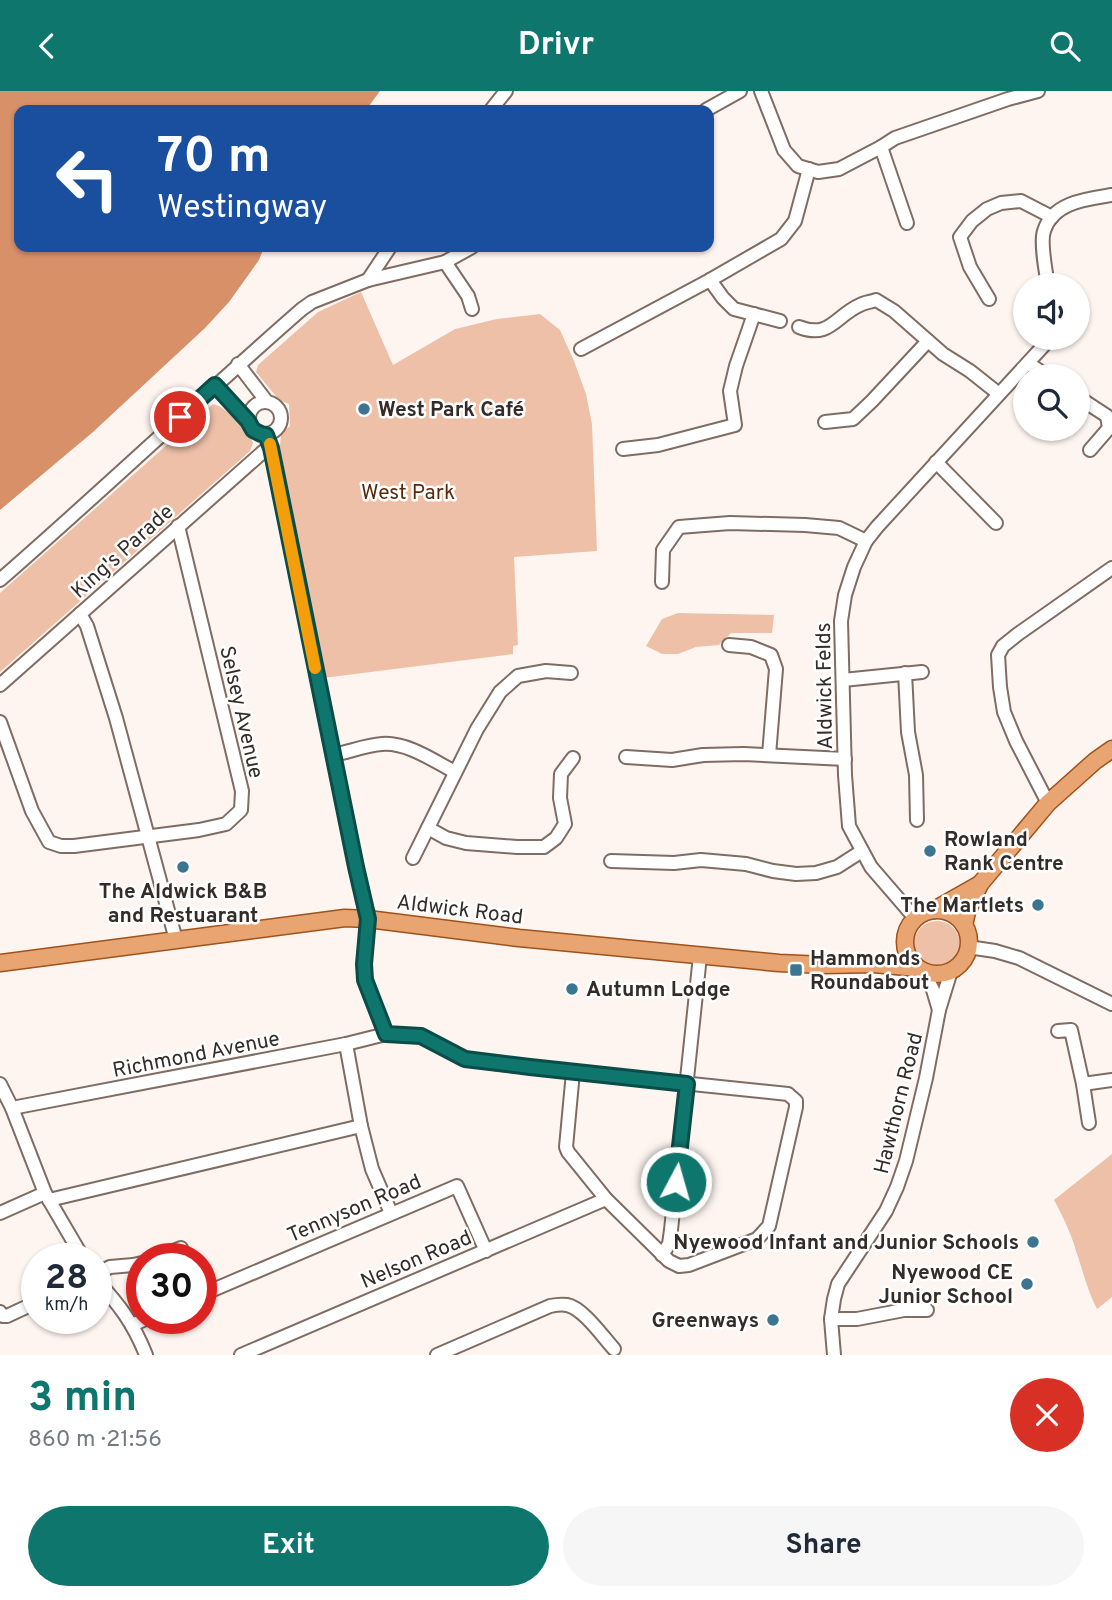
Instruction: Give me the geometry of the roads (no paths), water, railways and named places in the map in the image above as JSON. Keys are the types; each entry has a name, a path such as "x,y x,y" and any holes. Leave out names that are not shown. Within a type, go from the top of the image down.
{"main road":[{"path":"905,939 907,955 921,970 941,974 959,965 968,947 964,925 967,912 980,884 1048,803 1112,749"},
{"path":"874,964 891,955 905,939 915,918 980,884"},
{"path":"934,910 953,915 964,925"},
{"name":"Aldwick Road","path":"0,963 345,918 700,956 824,965 874,964 921,970"}],"street":[{"path":"495,105 506,91"},
{"path":"714,106 740,91"},
{"path":"761,91 784,150 798,166 818,172 839,169 895,138 1038,91"},
{"path":"881,147 907,223"},
{"path":"581,349 781,239 795,221 809,169"},
{"path":"1047,273 1043,232 1052,217 1065,206 1083,199 1112,195"},
{"path":"989,299 970,267 960,237 972,221 987,209 1001,203 1021,201 1052,217"},
{"path":"368,280 387,252"},
{"path":"0,580 302,309 312,302 368,280 445,262 463,252"},
{"path":"445,262 468,296 472,309"},
{"path":"710,280 734,309 780,321"},
{"path":"799,327 811,332 823,330 859,305 876,300 894,311 943,354 999,394"},
{"path":"623,449 735,431 730,391 754,314"},
{"path":"825,422 853,419 928,341"},
{"name":"Aldwick Felds","path":"915,918 871,867 849,826 841,621 845,595 866,541 877,527 1040,350"},
{"path":"215,385 257,433 266,435 276,430 281,421 279,411 267,402 238,364"},
{"path":"248,421 253,407 267,402"},
{"path":"1090,405 1107,416 1108,428 1090,450"},
{"path":"266,435 271,448 368,919 365,980 386,1034"},
{"name":"King's Parade","path":"0,685 178,526 264,451 271,448"},
{"path":"936,462 996,523"},
{"path":"662,582 663,550 679,527 730,523 805,525 839,528 866,541"},
{"name":"Selsey Avenue","path":"148,837 226,824 241,810 242,791 178,526"},
{"path":"1048,803 1004,712 998,655 1003,646 1018,634 1112,568"},
{"path":"80,614 87,627 116,718 176,940"},
{"path":"729,645 751,647 771,655 776,669 769,755"},
{"path":"413,859 477,729 500,692 518,676 546,671 571,673"},
{"path":"905,673 908,732 916,775 917,820"},
{"path":"843,680 922,673"},
{"path":"0,722 32,811 49,842 74,846 148,837"},
{"path":"333,755 383,744 396,745 408,748 455,772"},
{"path":"626,757 672,760 703,755 744,754 845,759"},
{"path":"428,828 446,838 466,843 544,847 556,838 565,824 560,798 561,774 573,758"},
{"path":"611,861 674,863 701,860 746,864 796,874 816,873 836,867 863,851"},
{"path":"968,947 1018,958 1112,1004"},
{"path":"573,1072 566,1147 606,1199 662,1255 669,1244 671,1230 700,956"},
{"path":"921,970 933,990 939,1010"},
{"name":"Hawthorn Road","path":"834,1355 831,1319 838,1284 886,1211 897,1187 909,1149 939,1010 951,971"},
{"path":"1058,1031 1071,1030 1089,1123"},
{"name":"Richmond Avenue","path":"12,1108 386,1034 421,1036 465,1059 788,1094 796,1101 769,1226 764,1233 757,1239 689,1265 679,1266 662,1255"},
{"path":"346,1044 372,1169 391,1213"},
{"path":"1083,1084 1112,1080"},
{"path":"0,1084 47,1196 74,1243"},
{"path":"0,1213 47,1196 361,1126"},
{"name":"Tennyson Road","path":"217,1288 457,1185 486,1251"},
{"name":"Nelson Road","path":"241,1355 606,1199"},
{"path":"112,1296 126,1315"},
{"path":"445,1353 550,1306 559,1305 570,1305 580,1312 614,1349"},
{"path":"0,1312 3,1316 8,1316 21,1310"},
{"path":"831,1319 857,1319 890,1311 927,1310"},
{"path":"136,1334 146,1355"}],"place":[{"name":"West Park Café","path":"364,409"},
{"name":"Rowland Rank Centre","path":"930,851"},
{"name":"The Aldwick B&B and Restuarant","path":"183,867"},
{"name":"The Martlets","path":"1038,905"},
{"name":"Hammonds Roundabout","path":"796,970"},
{"name":"Autumn Lodge","path":"572,989"},
{"name":"Nyewood Infant and Junior Schools","path":"1033,1242"},
{"name":"Nyewood CE Junior School","path":"1027,1284"},
{"name":"Greenways","path":"773,1320"}],"park label":[{"name":"West Park","path":"408,492"}]}
